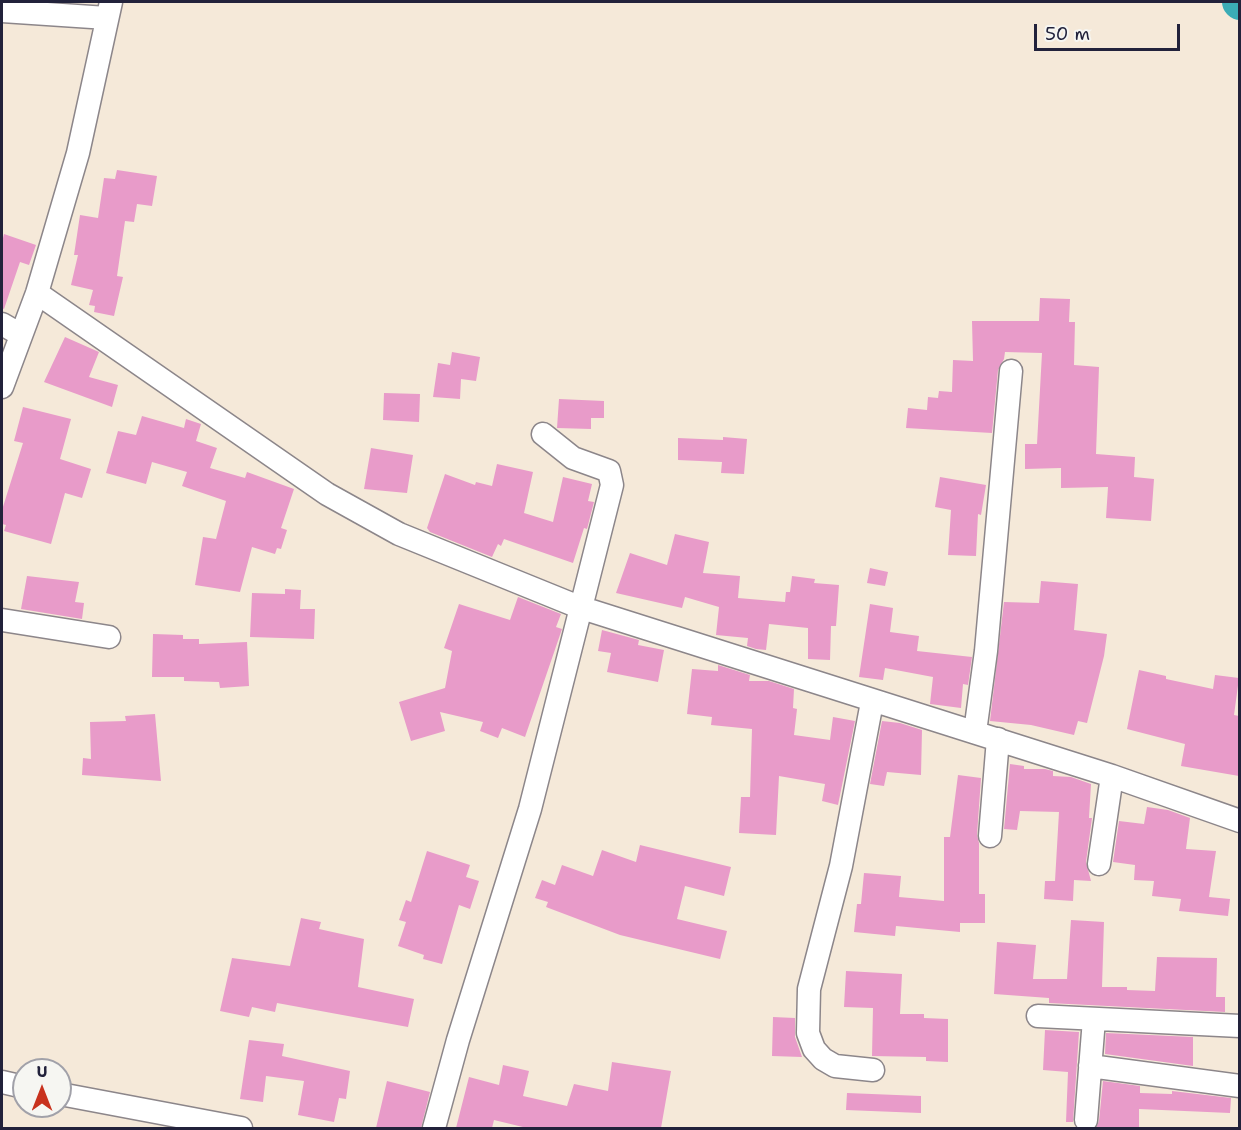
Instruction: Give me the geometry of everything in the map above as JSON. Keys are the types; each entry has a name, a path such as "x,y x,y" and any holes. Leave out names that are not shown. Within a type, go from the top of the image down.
{"street":[{"path":"2,11 109,10 78,153 37,293 11,330 2,387"},
{"path":"37,293 327,494 399,534 579,607 872,702 998,739 1239,821"},
{"path":"975,732 986,651 1011,371"},
{"path":"434,1128 458,1040 530,809 579,607 612,485 612,476 603,467 573,458 543,434"},
{"path":"2,620 109,637"},
{"path":"872,702 841,866 809,989 808,1033 814,1049 829,1063 835,1066 873,1070"},
{"path":"990,836 998,739"},
{"path":"1100,864 1112,776"},
{"path":"1038,1016 1239,1026"},
{"path":"1086,1120 1094,1018"},
{"path":"1090,1066 1239,1086"},
{"path":"72,1096 241,1128"}],"building":[{"path":"117,170 157,176 152,206 137,204 134,222 125,221 117,276 123,277 114,316 94,312 95,306 89,305 93,290 71,285 78,255 74,255 80,215 98,218 104,178 115,179"},
{"path":"4,234 36,245 29,265 20,262 4,309 2,308 2,242"},
{"path":"1040,298 1070,299 1069,322 1075,322 1074,365 1099,367 1096,454 1135,457 1134,477 1154,479 1151,521 1106,518 1108,487 1061,488 1061,468 1025,469 1025,444 1037,444 1042,353 1005,352 998,370 992,433 906,428 908,408 927,410 928,397 938,398 939,391 952,392 953,360 973,361 972,321 1039,321"},
{"path":"65,337 99,352 89,377 118,385 112,407 44,382"},
{"path":"452,352 480,357 476,381 461,379 460,399 433,397 438,363 450,365"},
{"path":"384,393 420,394 419,422 383,420"},
{"path":"559,399 604,401 604,418 591,418 591,429 557,428"},
{"path":"23,407 71,419 60,459 91,469 82,498 65,493 51,544 4,531 6,525 2,524 2,510 23,443 14,441"},
{"path":"142,416 184,428 186,419 201,424 196,441 217,448 210,468 245,478 247,472 294,489 281,528 287,530 281,549 277,548 275,554 252,547 240,592 195,585 203,537 216,539 226,501 182,486 187,472 152,462 146,484 106,473 118,431 136,435"},
{"path":"723,437 747,439 744,474 721,473 722,462 678,460 678,438 723,440"},
{"path":"371,448 413,455 407,493 364,489"},
{"path":"497,464 533,472 524,513 553,522 563,477 592,484 588,501 594,502 587,529 584,528 573,563 504,539 501,546 498,544 492,557 430,532 427,528 445,474 475,485 476,482 492,486"},
{"path":"940,477 986,485 981,515 978,514 976,556 948,555 951,510 935,507"},
{"path":"675,534 709,542 703,573 740,576 738,598 785,602 786,592 790,592 792,576 815,579 814,583 839,585 836,626 831,626 830,660 808,659 808,628 769,624 766,650 756,649 747,646 748,638 716,635 719,607 685,597 682,608 616,593 630,553 667,565"},
{"path":"870,568 888,572 885,586 867,583"},
{"path":"27,576 79,582 75,602 84,603 82,619 21,609"},
{"path":"1041,581 1078,584 1074,630 1107,634 1104,656 1087,723 1078,721 1074,735 1031,725 990,721 1004,602 1039,603"},
{"path":"285,589 301,590 300,609 315,609 314,639 250,637 252,593 285,594"},
{"path":"518,597 561,614 556,627 562,629 525,737 502,728 498,738 480,731 483,722 440,712 445,731 411,741 399,702 445,688 452,651 444,648 459,604 510,620"},
{"path":"870,604 893,608 890,632 919,636 917,651 972,657 968,685 963,684 961,708 930,704 933,677 885,668 883,680 859,677"},
{"path":"602,630 639,640 638,645 664,650 658,682 607,672 611,653 598,651"},
{"path":"153,634 183,635 183,639 199,639 199,644 247,642 249,686 220,688 219,682 184,681 184,677 152,677"},
{"path":"718,665 750,675 749,681 769,681 794,689 793,708 797,709 794,735 830,740 833,717 855,721 838,805 822,801 825,784 779,776 776,835 739,833 741,797 750,797 752,729 711,725 712,717 687,714 692,669 718,671"},
{"path":"1139,670 1166,676 1166,679 1213,689 1215,675 1239,678 1234,715 1239,716 1239,776 1181,766 1185,744 1127,729"},
{"path":"155,714 161,781 82,775 83,758 91,759 90,722 126,721 125,716"},
{"path":"882,721 900,723 922,730 921,775 887,772 884,786 870,784"},
{"path":"1010,764 1024,766 1024,769 1045,769 1053,771 1053,776 1071,777 1091,784 1089,818 1092,818 1086,862 1091,881 1074,880 1073,901 1044,899 1045,881 1055,881 1059,812 1020,811 1017,830 1004,829"},
{"path":"958,775 981,778 977,835 979,894 985,894 985,923 960,923 960,932 896,926 895,936 854,932 857,904 861,904 864,873 901,876 899,897 944,901 944,837 950,837"},
{"path":"1147,807 1168,810 1190,818 1186,849 1216,851 1209,897 1230,899 1228,916 1179,911 1181,899 1152,896 1154,881 1134,880 1135,865 1113,862 1119,821 1144,824"},
{"path":"640,845 731,867 724,896 685,886 677,919 727,931 720,959 620,935 546,907 548,902 535,898 542,880 555,885 562,865 593,876 602,850 636,862"},
{"path":"427,851 470,865 466,877 479,881 470,909 459,905 442,964 423,959 424,955 398,946 406,922 399,920 406,900 411,902"},
{"path":"301,918 321,922 319,929 364,939 358,987 414,999 408,1027 277,1003 275,1012 252,1007 249,1017 220,1011 232,958 290,966"},
{"path":"1071,920 1104,922 1102,987 1127,987 1127,990 1155,991 1157,957 1217,958 1216,997 1225,997 1225,1012 1049,1003 1049,998 994,994 997,942 1036,945 1033,979 1067,979"},
{"path":"846,971 902,974 900,1014 924,1014 924,1018 948,1019 948,1062 926,1061 926,1057 872,1056 873,1008 844,1007"},
{"path":"773,1017 795,1018 795,1037 802,1057 772,1056"},
{"path":"1045,1030 1079,1032 1073,1122 1066,1122 1068,1072 1043,1070"},
{"path":"1106,1033 1193,1037 1193,1066 1105,1054"},
{"path":"249,1040 284,1044 282,1056 350,1071 346,1099 339,1098 334,1122 298,1115 304,1081 266,1076 263,1102 240,1099"},
{"path":"612,1062 671,1071 661,1128 527,1128 494,1120 492,1128 456,1128 469,1077 499,1085 503,1065 529,1071 523,1096 567,1106 574,1084 608,1091"},
{"path":"387,1081 430,1092 421,1128 376,1128"},
{"path":"1103,1081 1140,1086 1140,1093 1172,1094 1172,1091 1231,1098 1230,1113 1139,1109 1139,1128 1096,1128 1099,1121"},
{"path":"847,1093 921,1096 921,1113 846,1110"}]}
